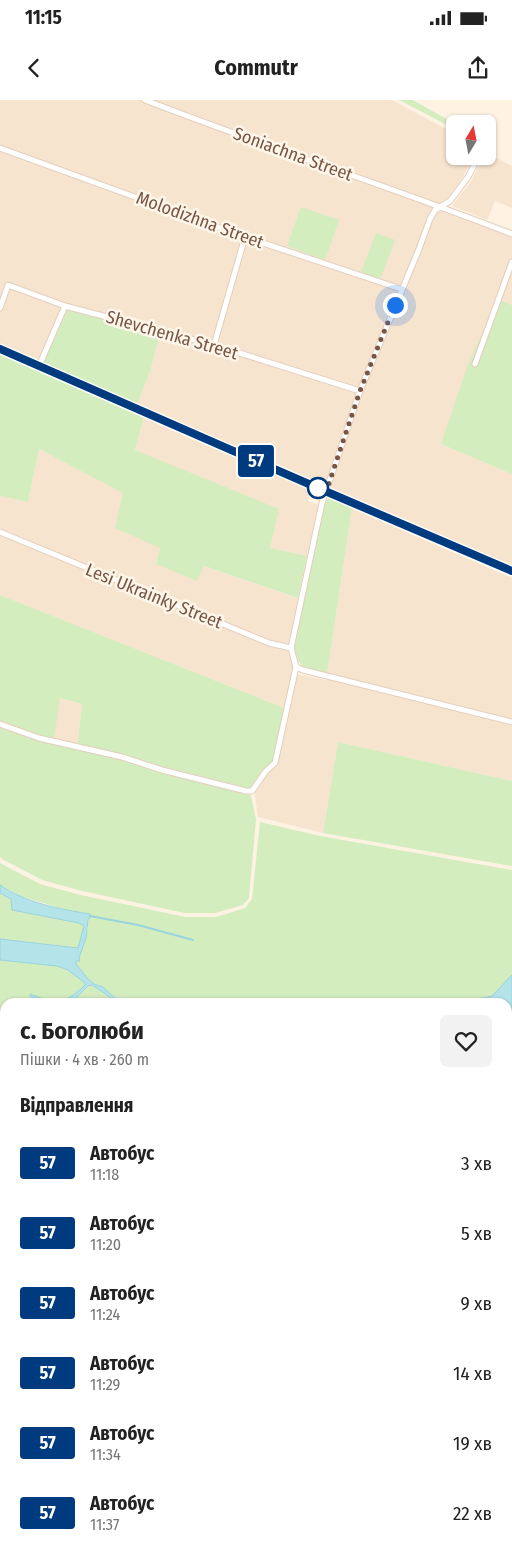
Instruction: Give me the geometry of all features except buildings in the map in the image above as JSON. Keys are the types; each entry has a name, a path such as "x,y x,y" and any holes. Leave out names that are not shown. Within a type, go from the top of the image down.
{"street":[{"name":"Soniachna Street","path":"145,100 512,234"},
{"name":"Molodizhna Street","path":"0,148 245,237 401,289"},
{"path":"0,724 39,738 122,756 162,770 246,791 254,790 266,771 275,763 296,667 291,648 322,503 360,391 430,219 435,210 450,201 468,178 474,165"},
{"path":"214,346 245,237"},
{"path":"474,364 512,262"},
{"name":"Shevchenka Street","path":"0,308 8,285 65,306 214,346 360,391"},
{"path":"39,366 65,306"},
{"path":"0,349 326,492 512,571"},
{"name":"Lesi Ukrainky Street","path":"0,532 269,643 291,648"},
{"path":"296,667 332,678 512,722"}],"shaded area":[{"path":"0,100 392,100 446,129 446,165 470,165 449,200 433,208 427,218 417,248 358,388 325,487 137,405 151,369 160,333 68,309 43,364 0,346"},
{"path":"496,158 512,166 512,208 495,201 487,220 452,206 472,180 480,165 496,165"},
{"path":"443,209 512,237 512,305 498,299 441,444 512,474 512,567 330,489 363,392 432,220 437,212"},
{"path":"144,417 306,487 306,491 310,492 308,501 319,505 307,556 270,548 135,450"},
{"path":"39,449 124,493 160,548 156,563 203,566 298,598 289,644 270,640 0,528 0,496 28,502"},
{"path":"352,508 512,578 512,781 338,742 323,833 258,817 255,790 267,772 277,764 296,674 326,680"},
{"path":"0,535 268,646 289,651 293,667 284,708 0,595"},
{"path":"59,698 82,704 77,746 54,740"}],"green space":[{"path":"399,100 413,100 446,119 446,124"},
{"path":"301,207 339,220 325,260 287,246"},
{"path":"376,233 395,240 380,280 361,272"},
{"path":"498,299 512,305 512,474 441,444 468,364"},
{"path":"68,309 160,333 151,369 137,405 43,364"},
{"path":"0,354 144,417 135,450 279,509 270,548 307,556 298,598 204,566 197,581 156,564 160,548 115,528 123,493 39,449 28,502 0,496"},
{"path":"329,498 352,508 327,674 304,667 298,660 294,646 325,503"},
{"path":"0,595 284,708 273,761 253,788 246,789 77,746 82,704 60,698 54,740 0,722"},
{"path":"0,726 38,740 122,758 251,795 256,819 249,898 243,905 215,913 185,913 82,891 42,880 2,859 0,857"},
{"path":"338,742 512,781 512,866 323,833"},
{"path":"260,822 320,836 512,870 512,998 115,998 103,987 94,984 88,979 76,964 76,961 80,961 81,949 88,928 63,909 20,896 0,885 0,863 40,884 81,895 185,917 216,917 245,908 252,899"},
{"path":"0,893 11,899 11,905 83,924 84,931 79,948 0,939"},
{"path":"0,960 57,966 68,970 85,983 70,998 42,998 30,994 34,998 0,998"},
{"path":"92,985 110,998 76,998"}],"water":[{"path":"0,885 32,901 90,914 86,938 79,958 80,961 76,961 76,964 88,979 94,984 103,987 115,998 110,998 92,985 88,986 76,998 68,998 85,985 68,970 57,966 0,960 0,939 78,948 84,926 79,923 12,910 11,899 0,893"},
{"path":"512,975 512,998 484,998 492,996"},
{"path":"30,994 41,998 34,998"}],"waterway":[{"path":"90,916 138,925 193,940"}],"bus line":[{"name":"57","path":"0,349 512,571"}],"route":[{"path":"318,488 326,492 360,391 395,305"}]}
